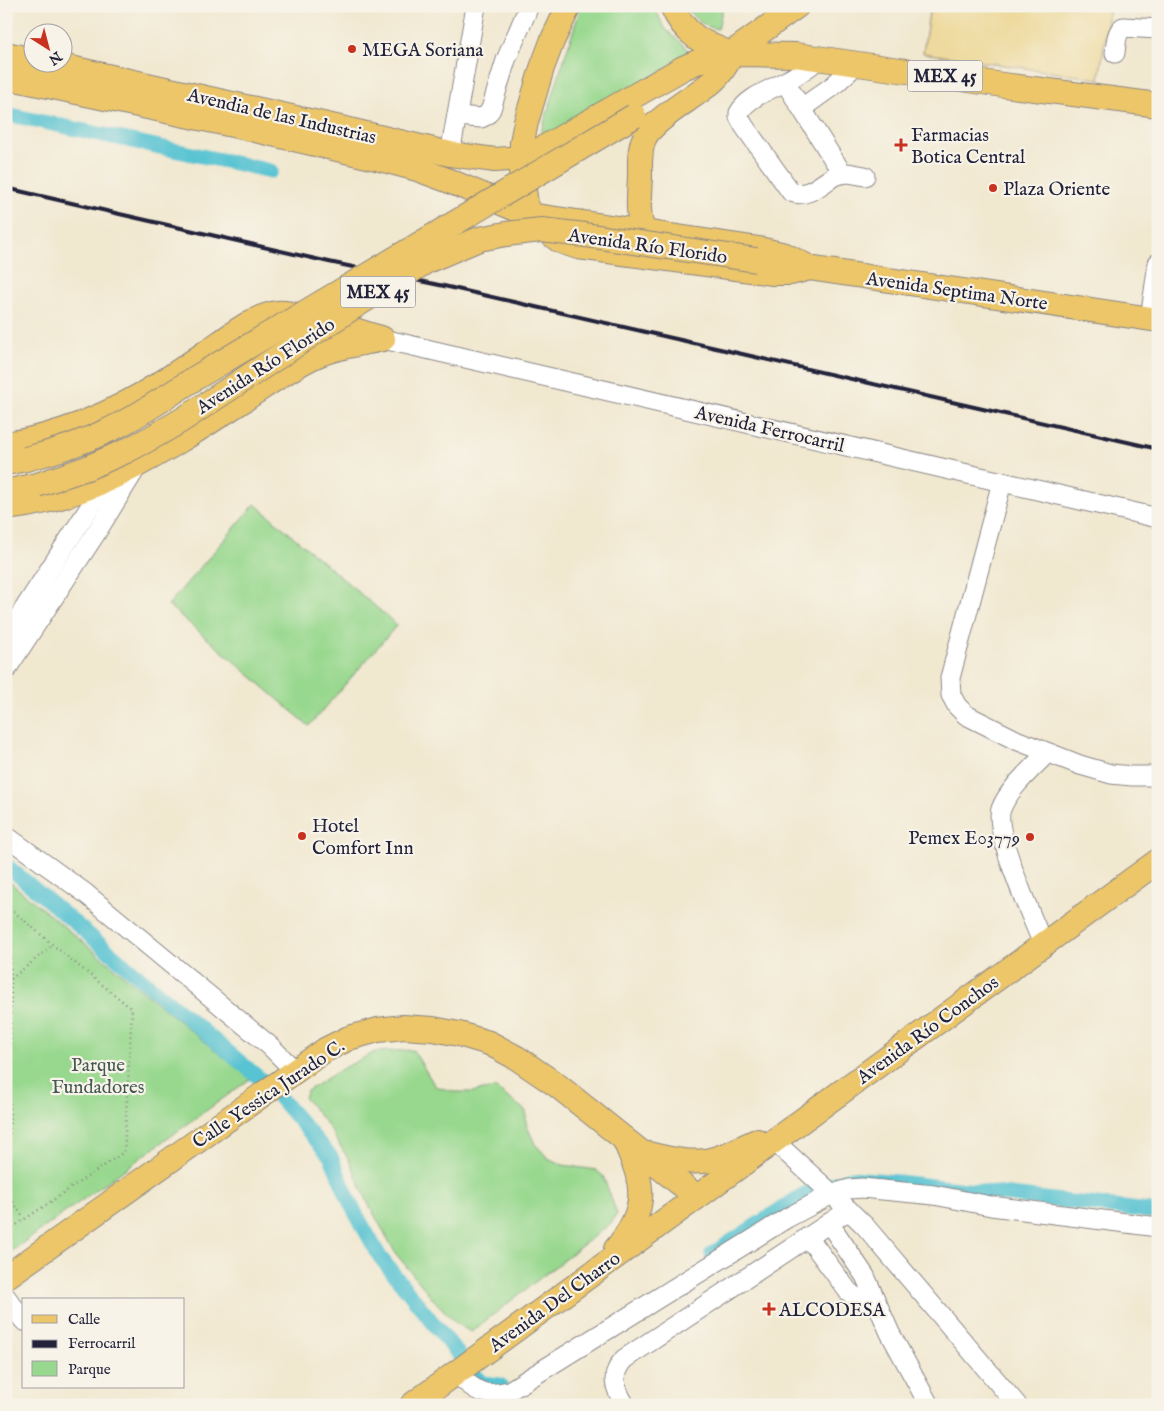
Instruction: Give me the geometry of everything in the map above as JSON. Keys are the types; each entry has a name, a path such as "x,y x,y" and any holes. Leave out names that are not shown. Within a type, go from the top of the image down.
{"main road":[{"path":"672,6 685,28 698,39 732,54"},
{"path":"643,231 639,191 641,148 644,137 664,118 716,78 732,54 797,6"},
{"path":"565,8 542,68 526,122 521,158 523,186 530,215 554,237 578,247 773,273 791,273 810,268"},
{"path":"6,54 22,58"},
{"name":"MEX 45","path":"732,54 796,55 1158,105"},
{"name":"Avenida Río Florido","path":"16,461 56,451 81,442 136,416 197,377 634,116 732,54"},
{"name":"Avendia de las Industrias","path":"72,68 450,154 495,160 521,158 546,147 683,68 704,60 732,54"},
{"name":"Avendia de las Industrias","path":"6,77 376,158 417,169 447,180 530,215"},
{"path":"530,215 774,252 810,268"},
{"name":"Avenida Río Florido","path":"6,492 37,485 87,468 152,438 427,261 479,239 541,230 756,260"},
{"name":"Avenida Septima Norte","path":"756,260 1154,319"},
{"path":"6,444 58,432 95,418 124,404 165,380 240,329 256,320 280,313 314,318 383,339"},
{"path":"240,329 267,330 283,336 287,342 289,353 284,374"},
{"path":"6,508 57,498 108,479 138,465 313,358 333,349 383,339"},
{"name":"Avenida Río Conchos","path":"697,1197 1043,944 1155,868"},
{"name":"Calle Yessica Jurado C.","path":"6,1277 325,1050 349,1038 378,1030 403,1027 433,1029 458,1034 489,1043 517,1058 558,1086 697,1197"},
{"path":"642,1152 679,1161 706,1161 783,1134"},
{"path":"604,1264 626,1236 638,1213 640,1203 639,1177 623,1138"},
{"name":"Avenida Del Charro","path":"412,1405 697,1197"}],"street":[{"path":"450,154 476,6"},
{"path":"457,116 481,118 490,112 506,60 529,6"},
{"path":"1115,53 1118,34 1123,27 1158,29"},
{"path":"821,58 741,108 739,113 741,121 791,192 796,194 813,190 827,180 842,173 865,176"},
{"path":"802,108 834,86 858,63"},
{"path":"785,82 842,173"},
{"path":"1154,319 1158,263"},
{"name":"Avenida Ferrocarril","path":"383,339 1158,518"},
{"path":"6,637 29,601 75,548 138,465"},
{"path":"6,670 45,610 108,479"},
{"path":"1002,482 950,678 951,695 957,706 966,715 1016,740 1080,765 1111,774 1158,776"},
{"path":"29,601 45,610"},
{"path":"1043,944 1002,836 999,819 1000,811 1011,792 1047,752"},
{"path":"6,836 85,893 270,1046 278,1083"},
{"path":"783,1134 827,1189 849,1210 890,1256 1017,1405"},
{"path":"455,1373 481,1392 488,1394 510,1392 787,1218 827,1189 877,1188 934,1195 991,1206 1158,1227"},
{"path":"625,1405 616,1386 615,1375 617,1367 624,1359 849,1210"},
{"path":"829,1222 865,1276 876,1305 929,1405"},
{"path":"808,1237 848,1292 876,1305"},
{"path":"6,1297 22,1318"}],"path":[{"path":"6,1232 124,1152 132,1009 8,906"},
{"path":"8,906 11,980 9,1195 24,1219"},
{"path":"11,980 53,945"},
{"path":"6,979 11,980"}],"green space":[{"path":"581,6 655,6 665,28 690,54 537,145"},
{"path":"685,6 723,6 718,29 699,21"},
{"path":"255,504 397,625 309,726 168,605"},
{"name":"Parque Fundadores","path":"6,879 250,1079 6,1255"},
{"path":"413,1050 435,1086 454,1092 472,1092 495,1088 526,1111 526,1124 535,1144 548,1158 563,1165 596,1170 603,1176 617,1214 611,1223 471,1332 457,1324 434,1300 396,1254 368,1203 349,1160 328,1126 304,1097 307,1091 340,1070 375,1052"}],"sand":[{"path":"930,6 1110,6 1099,79 923,53"}],"waterway":[{"path":"6,114 271,171"},
{"path":"6,865 264,1082 279,1097 331,1157 351,1205 380,1257 459,1355"},
{"path":"712,1254 801,1196 815,1189 852,1178 1158,1212"},
{"path":"475,1375 483,1383 500,1385"}],"railway":[{"path":"6,188 1158,449"}],"place":[{"name":"MEGA Soriana","path":"352,49"},
{"name":"Farmacias Botica Central","path":"901,145"},
{"name":"Plaza Oriente","path":"993,188"},
{"name":"Hotel Comfort Inn","path":"302,836"},
{"name":"Pemex E03779","path":"1030,837"},
{"name":"ALCODESA","path":"769,1309"}]}
